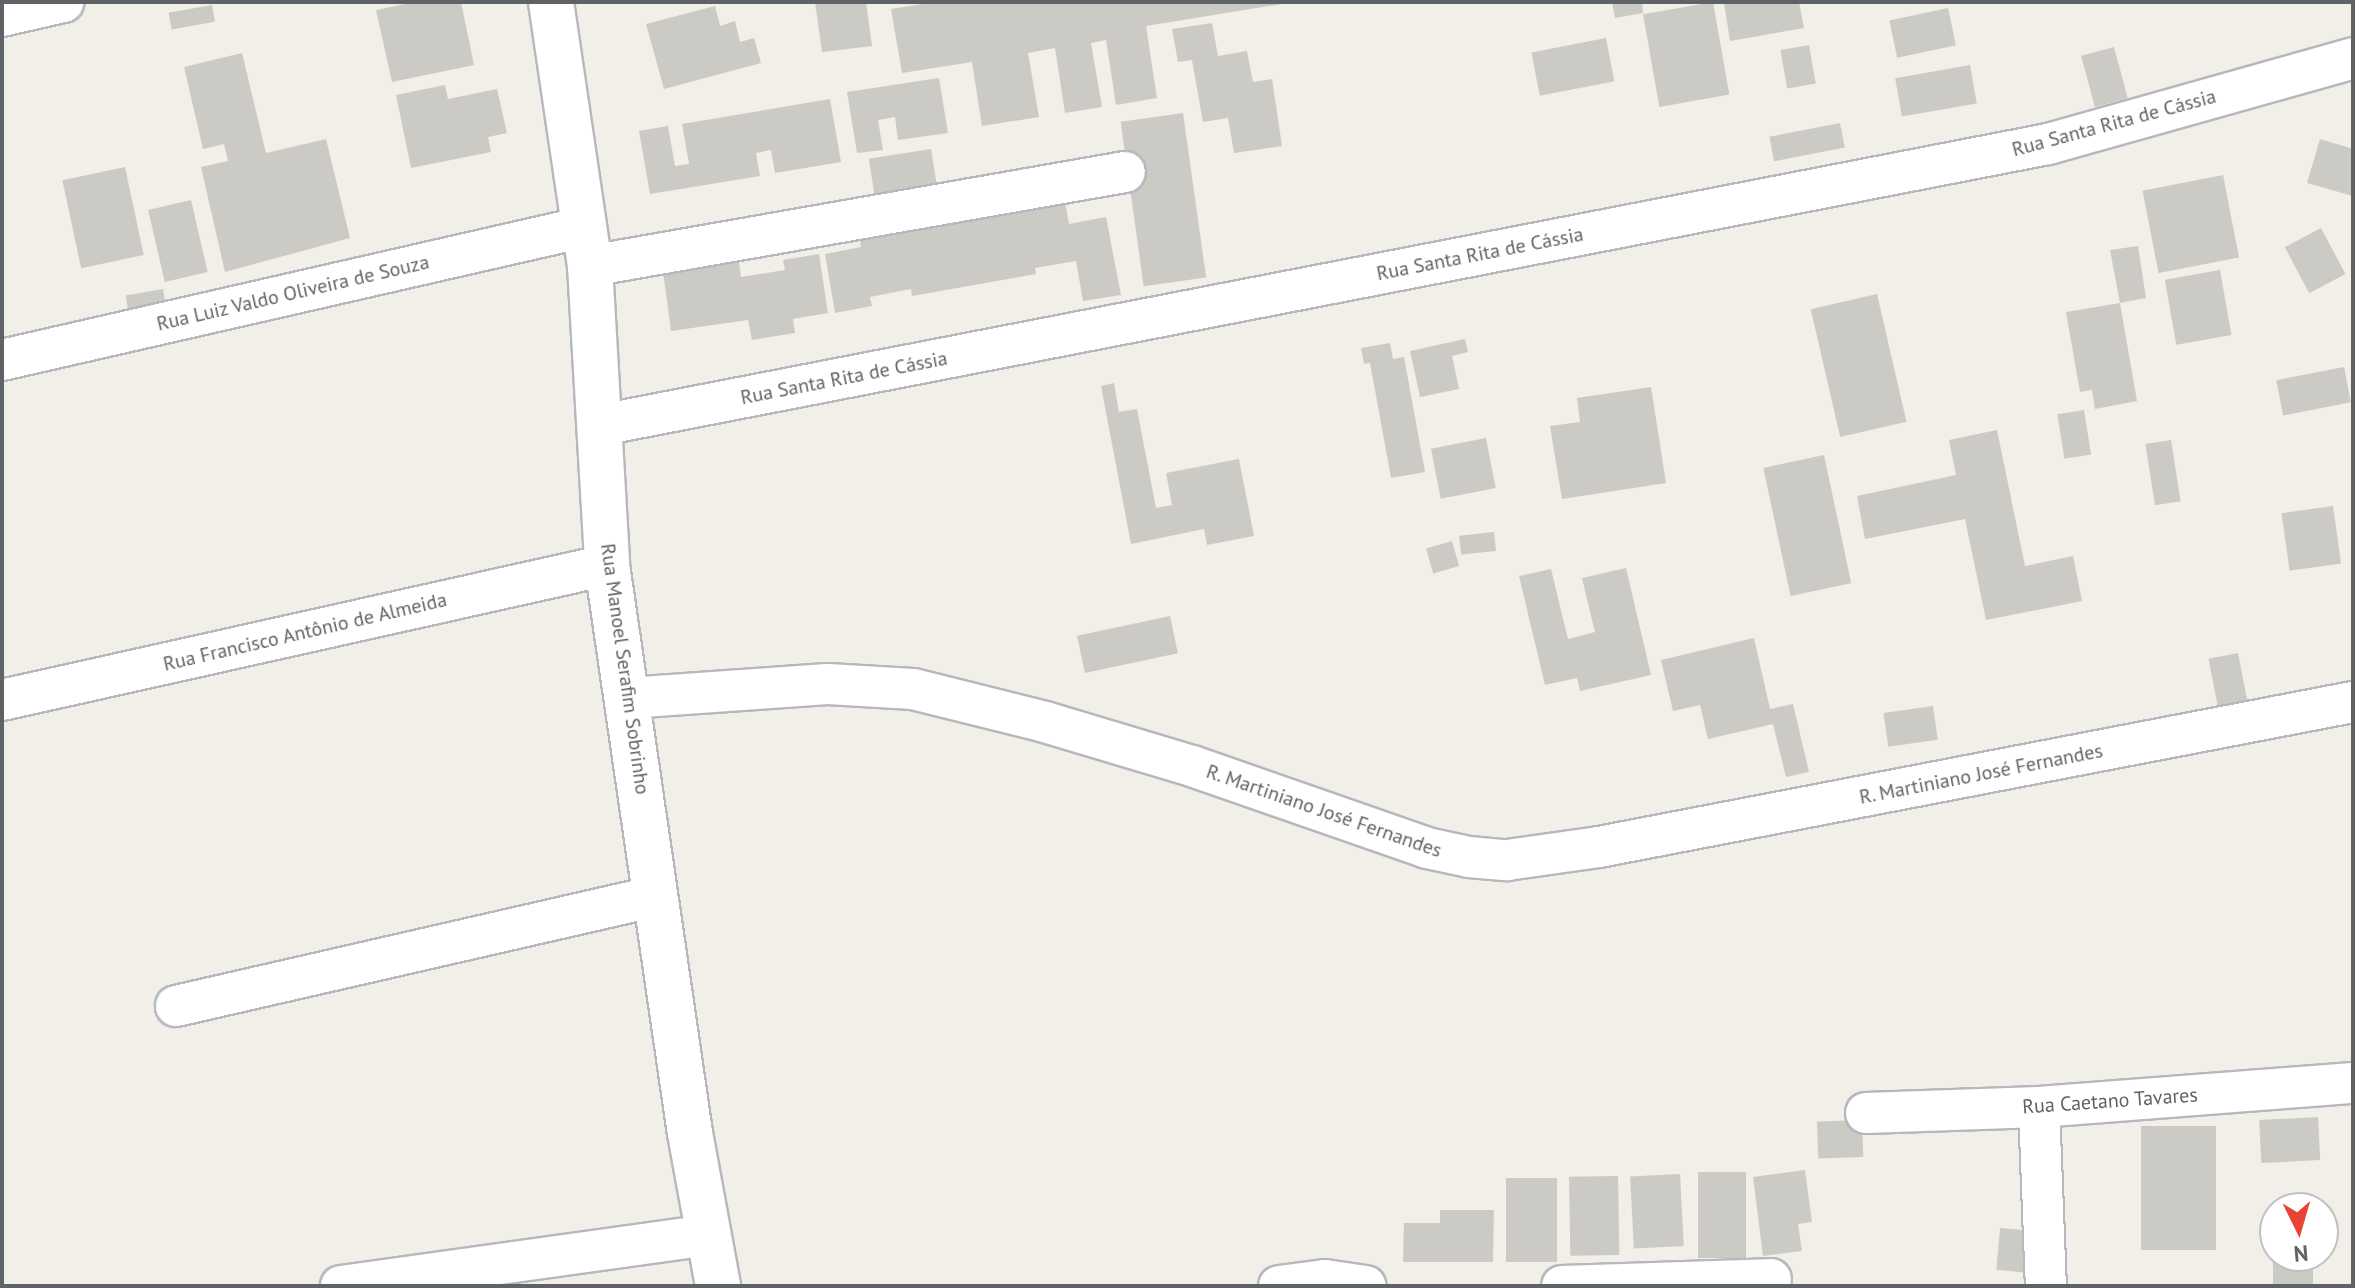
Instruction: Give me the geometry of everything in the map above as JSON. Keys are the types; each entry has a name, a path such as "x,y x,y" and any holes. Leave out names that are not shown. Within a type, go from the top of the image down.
{"street":[{"path":"2,16 63,2"},
{"name":"Rua Manoel Serafim Sobrinho","path":"551,2 587,246 601,425 607,565 707,1235 718,1286"},
{"name":"Rua Santa Rita de Cássia","path":"601,425 2048,144 2353,58"},
{"name":"Rua Luiz Valdo Oliveira de Souza","path":"2,360 587,246 1125,172"},
{"name":"Rua Francisco Antônio de Almeida","path":"2,700 607,565"},
{"name":"R. Martiniano José Fernandes","path":"628,698 828,684 913,689 1045,722 1192,766 1427,848 1507,860 1599,847 2353,702"},
{"path":"176,1006 657,896"},
{"name":"Rua Caetano Tavares","path":"1866,1113 2039,1107 2353,1083"},
{"path":"2039,1107 2046,1286"},
{"path":"341,1286 707,1235"},
{"path":"1562,1286 1771,1279"},
{"path":"1279,1286 1325,1280 1366,1286"}],"building":[{"path":"415,2 461,2 474,65 392,82 376,10"},
{"path":"815,2 866,2 872,46 822,52"},
{"path":"935,2 1282,4 1146,26 1157,98 1116,105 1106,40 1091,43 1102,107 1065,113 1055,48 1028,53 1039,117 982,126 972,62 902,73 891,9"},
{"path":"1612,2 1642,2 1643,13 1615,18"},
{"path":"1713,2 1729,95 1659,107 1643,14"},
{"path":"1799,2 1804,28 1730,41 1724,3"},
{"path":"212,5 215,22 172,29 169,13"},
{"path":"715,6 720,26 735,21 740,42 754,38 761,63 664,89 646,24"},
{"path":"1948,8 1956,45 1897,58 1889,20"},
{"path":"1212,23 1218,56 1247,51 1253,82 1272,79 1282,146 1234,153 1228,118 1203,122 1192,60 1178,62 1172,29"},
{"path":"1606,38 1614,81 1540,96 1531,53"},
{"path":"1809,45 1816,83 1787,88 1780,50"},
{"path":"2114,47 2128,98 2095,107 2081,56"},
{"path":"242,53 266,153 326,139 350,238 225,272 201,167 228,161 224,144 203,149 184,67"},
{"path":"1970,65 1977,103 1902,117 1895,78"},
{"path":"939,78 948,133 898,140 895,117 878,120 883,150 857,153 847,92"},
{"path":"445,85 448,99 497,89 507,133 488,137 491,152 411,168 396,95"},
{"path":"830,99 841,162 775,173 771,150 756,153 760,176 650,194 639,131 668,126 675,166 689,164 682,124"},
{"path":"1183,113 1206,277 1144,286 1121,122"},
{"path":"1840,123 1845,148 1774,161 1769,137"},
{"path":"2320,139 2353,149 2353,196 2307,183"},
{"path":"931,149 939,197 876,207 869,159"},
{"path":"125,167 144,255 81,268 62,180"},
{"path":"2223,175 2239,257 2159,273 2143,191"},
{"path":"1064,196 1069,224 1106,217 1121,295 1083,301 1076,261 1035,268 1036,274 912,296 911,289 870,297 872,306 835,313 825,254 861,247 858,230 899,223 901,232 1024,210"},
{"path":"191,200 208,272 165,282 148,210"},
{"path":"2321,228 2345,274 2309,293 2285,247"},
{"path":"2138,246 2146,298 2120,303 2110,250"},
{"path":"738,253 741,277 785,270 783,260 819,254 828,313 793,319 795,333 752,340 748,320 671,331 662,264"},
{"path":"2220,270 2231,335 2176,345 2165,280"},
{"path":"163,289 167,311 129,317 126,296"},
{"path":"1877,294 1906,422 1840,437 1811,309"},
{"path":"2120,303 2137,401 2095,409 2092,390 2080,392 2066,312"},
{"path":"1465,339 1468,352 1452,356 1459,389 1420,397 1410,351"},
{"path":"1390,343 1393,359 1404,357 1425,472 1391,478 1370,363 1364,364 1361,348"},
{"path":"2344,367 2351,402 2283,416 2276,380"},
{"path":"1114,383 1119,412 1137,409 1156,508 1172,505 1166,473 1239,459 1254,536 1207,545 1204,529 1131,544 1101,386"},
{"path":"1651,387 1666,483 1562,499 1550,426 1580,422 1577,398"},
{"path":"2084,410 2091,454 2064,459 2057,414"},
{"path":"1997,430 2025,566 2073,556 2082,601 1986,620 1965,519 1865,539 1857,496 1956,475 1949,440"},
{"path":"1486,438 1496,488 1441,499 1431,449"},
{"path":"2171,440 2181,501 2155,505 2145,444"},
{"path":"1824,455 1851,583 1791,596 1763,468"},
{"path":"2333,506 2341,563 2290,571 2282,513"},
{"path":"1494,532 1496,551 1461,555 1459,536"},
{"path":"1452,541 1459,566 1433,573 1426,548"},
{"path":"1626,568 1651,675 1580,691 1577,678 1545,685 1519,576 1551,569 1568,639 1595,632 1582,578"},
{"path":"1170,616 1178,653 1085,673 1077,636"},
{"path":"1754,638 1770,709 1793,704 1809,772 1786,777 1773,724 1708,739 1700,705 1673,711 1661,660"},
{"path":"2238,653 2249,709 2219,715 2209,659"},
{"path":"1933,706 1938,740 1888,747 1883,713"},
{"path":"2318,1117 2320,1160 2261,1163 2259,1120"},
{"path":"1862,1120 1863,1157 1818,1159 1817,1122"},
{"path":"2141,1126 2216,1126 2216,1250 2141,1250"},
{"path":"1805,1170 1812,1222 1798,1224 1802,1251 1763,1256 1753,1177"},
{"path":"1698,1172 1746,1172 1746,1258 1698,1258"},
{"path":"1680,1174 1684,1246 1634,1249 1630,1177"},
{"path":"1618,1176 1619,1255 1570,1256 1569,1177"},
{"path":"1506,1178 1557,1178 1557,1262 1506,1262"},
{"path":"1440,1210 1494,1210 1493,1262 1403,1262 1404,1223 1440,1223"},
{"path":"2000,1228 2035,1231 2031,1273 1996,1270"},
{"path":"2273,1272 2313,1272 2313,1286 2273,1286"}]}
